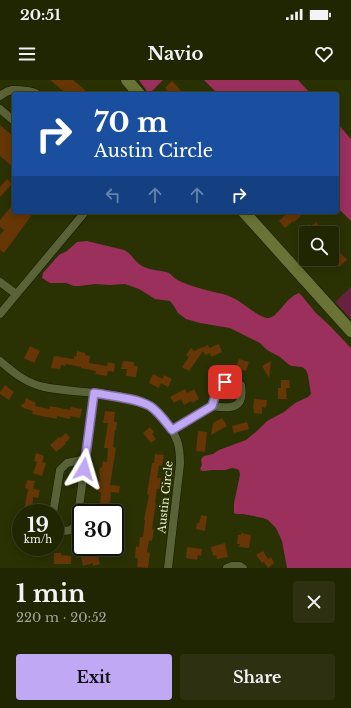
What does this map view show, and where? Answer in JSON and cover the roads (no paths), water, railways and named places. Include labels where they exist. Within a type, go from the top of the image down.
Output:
[{"type":"main road","points":[[127,80],[137,92]]},
{"type":"main road","points":[[246,214],[351,331]]},
{"type":"street","points":[[0,96],[12,90],[35,92]]},
{"type":"street","points":[[0,109],[12,119]]},
{"type":"street","points":[[0,314],[83,214]]},
{"type":"street","points":[[0,282],[16,294]]},
{"type":"street","name":"Austin Circle","points":[[0,361],[19,377],[44,387],[121,397],[150,406],[172,430],[178,441],[180,464],[168,568]]},
{"type":"street","points":[[64,531],[71,530],[77,523],[94,393]]},
{"type":"street","points":[[172,430],[212,406]]},
{"type":"street","points":[[54,504],[60,470],[66,463],[86,459]]},
{"type":"street","points":[[227,568],[232,566],[240,566],[243,568]]}]
